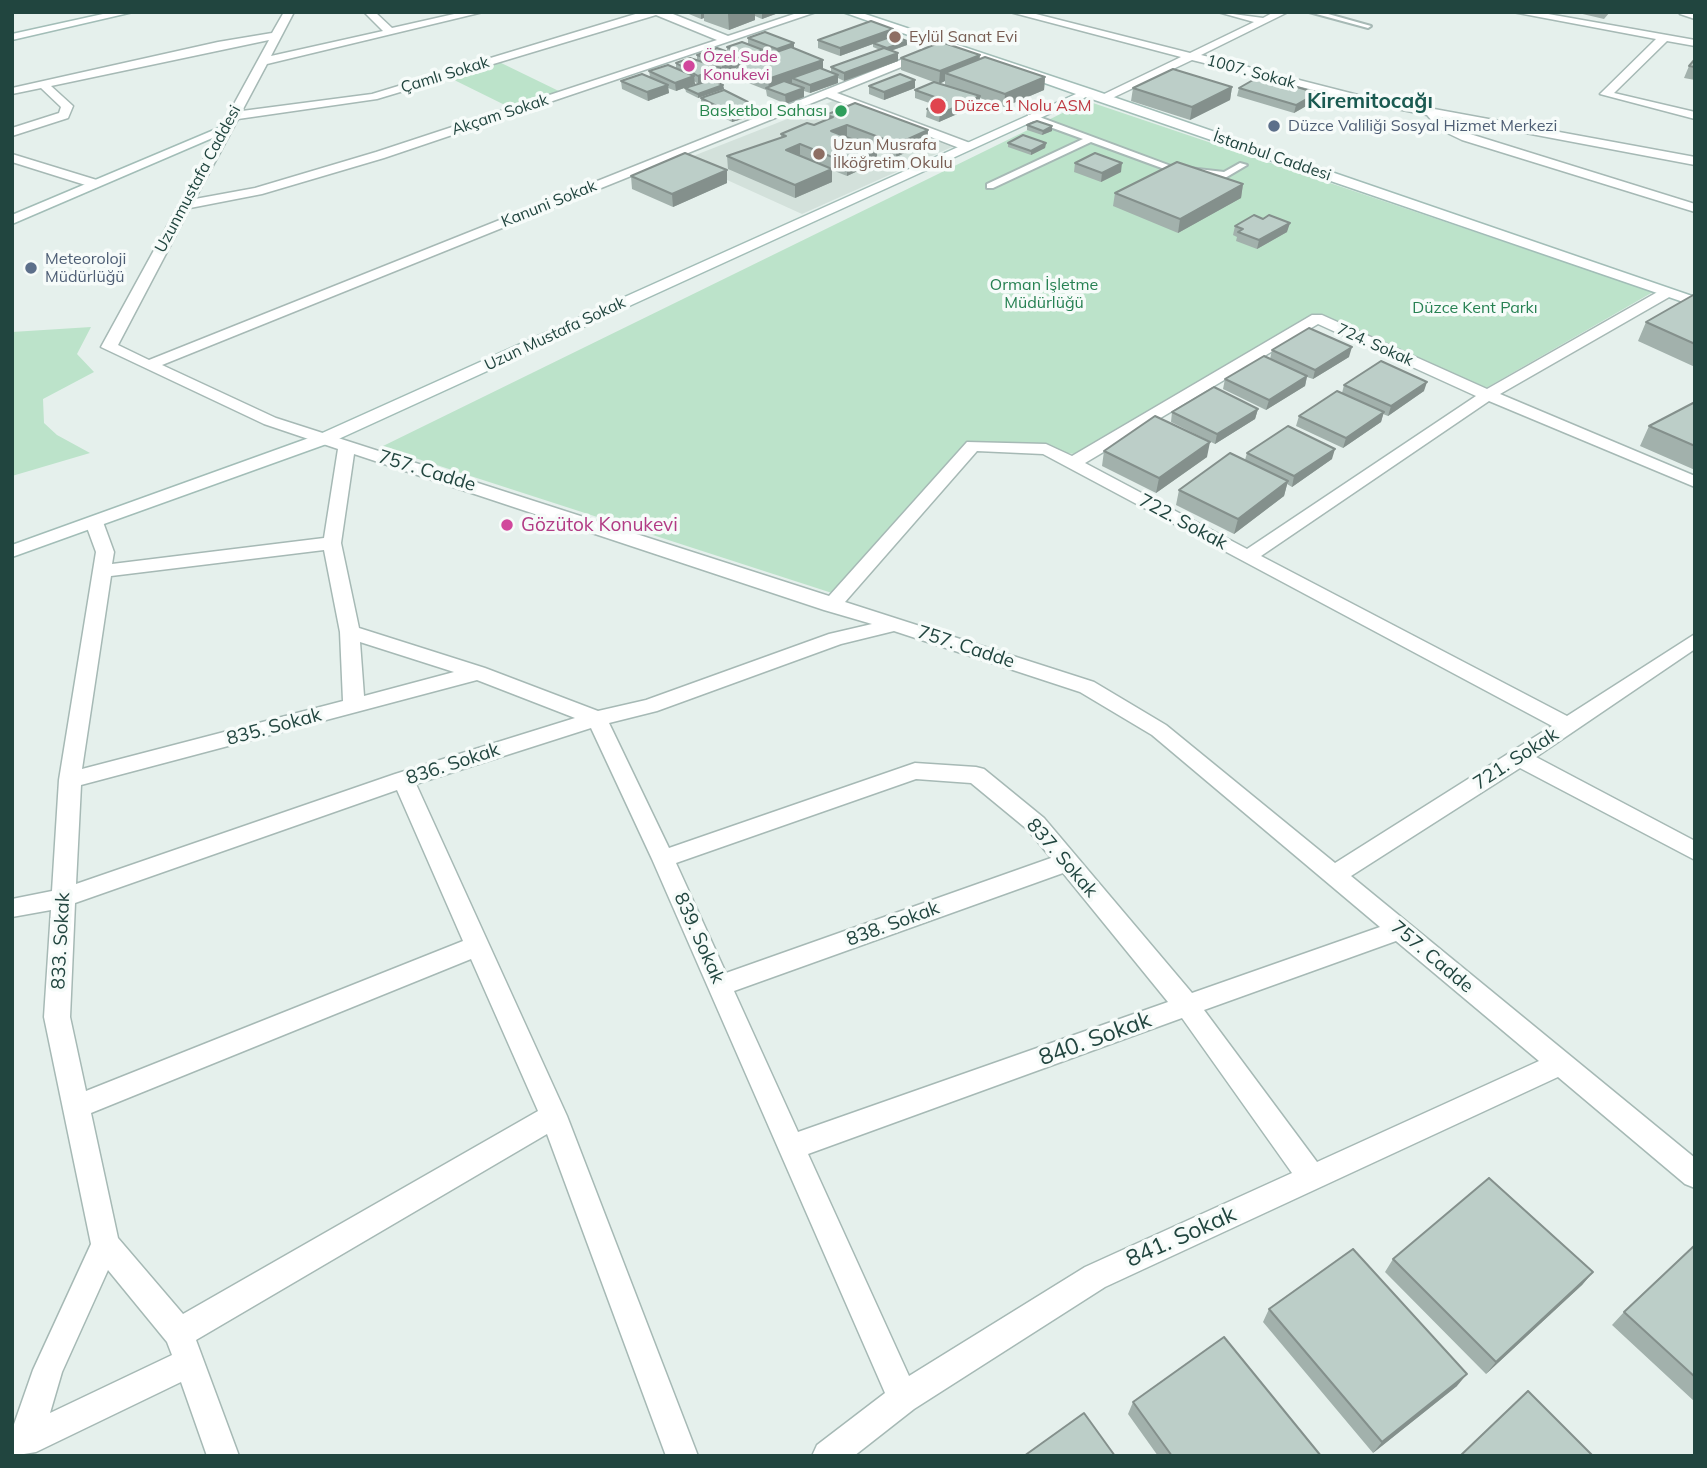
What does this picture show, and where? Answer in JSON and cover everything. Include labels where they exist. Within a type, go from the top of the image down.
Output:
[{"type":"street","points":[[12,35],[104,12]]},
{"type":"street","points":[[12,35],[128,12]]},
{"type":"street","name":"Uzunmustafa Caddesi","points":[[110,347],[289,12]]},
{"type":"street","points":[[369,12],[390,32]]},
{"type":"street","points":[[260,62],[478,12]]},
{"type":"street","points":[[656,12],[728,40]]},
{"type":"street","name":"Çamlı Sokak","points":[[232,116],[373,97],[656,12]]},
{"type":"street","name":"Akçam Sokak","points":[[185,205],[257,191],[380,155],[811,12]]},
{"type":"street","name":"İstanbul Caddesi","points":[[848,12],[1695,302]]},
{"type":"street","name":"1007. Sokak","points":[[1015,12],[1284,81],[1431,113],[1695,161]]},
{"type":"street","points":[[1223,12],[1263,21]]},
{"type":"street","name":"Uzun Mustafa Sokak","points":[[12,551],[326,438],[1031,117],[1096,95],[1193,56],[1283,12]]},
{"type":"street","points":[[1518,12],[1695,43]]},
{"type":"street","points":[[1684,12],[1695,16]]},
{"type":"street","points":[[12,91],[218,45],[274,36]]},
{"type":"street","points":[[1664,38],[1606,94],[1695,116]]},
{"type":"street","name":"Kanuni Sokak","points":[[149,365],[948,45]]},
{"type":"street","points":[[12,132],[64,115],[67,106],[43,84]]},
{"type":"street","points":[[827,93],[966,146]]},
{"type":"street","points":[[1431,113],[1443,126],[1466,137],[1695,208]]},
{"type":"street","points":[[12,219],[225,130]]},
{"type":"street","points":[[12,158],[95,184]]},
{"type":"street","name":"722. Sokak","points":[[831,606],[973,446],[1046,449],[1248,557],[1488,395],[1666,293]]},
{"type":"street","name":"724. Sokak","points":[[1073,463],[1317,318],[1488,395],[1695,482]]},
{"type":"street","name":"757. Cadde","points":[[110,347],[270,421],[831,606],[895,624],[1087,687],[1159,730],[1695,1175]]},
{"type":"street","points":[[347,447],[332,543],[350,632],[354,706]]},
{"type":"street","name":"833. Sokak","points":[[94,522],[105,552],[70,780],[57,1017],[105,1244],[180,1333]]},
{"type":"street","points":[[102,571],[332,543]]},
{"type":"street","points":[[1248,557],[1568,725]]},
{"type":"street","name":"836. Sokak","points":[[12,908],[63,898],[403,780],[597,719],[650,706],[836,639],[895,624]]},
{"type":"street","points":[[350,632],[478,673],[597,719]]},
{"type":"street","name":"721. Sokak","points":[[1334,875],[1520,758],[1695,640]]},
{"type":"street","name":"835. Sokak","points":[[70,780],[478,673]]},
{"type":"street","name":"839. Sokak","points":[[597,719],[663,859],[903,1398]]},
{"type":"street","points":[[1520,758],[1695,851]]},
{"type":"street","name":"837. Sokak","points":[[663,859],[915,771],[976,775],[1036,824],[1187,1006],[1312,1178]]},
{"type":"street","points":[[403,780],[554,1116],[682,1456]]},
{"type":"street","name":"838. Sokak","points":[[720,986],[1067,862]]},
{"type":"street","name":"840. Sokak","points":[[792,1147],[1399,930]]},
{"type":"street","points":[[75,1107],[477,946]]},
{"type":"street","name":"841. Sokak","points":[[828,1456],[903,1398],[1095,1277],[1560,1064]]},
{"type":"street","points":[[223,1456],[180,1333],[554,1116]]},
{"type":"street","points":[[18,1444],[105,1244]]},
{"type":"street","points":[[18,1444],[190,1362]]},
{"type":"lane","points":[[1312,12],[1368,26]]},
{"type":"lane","points":[[1031,117],[1170,168],[1225,175],[1243,165]]},
{"type":"lane","points":[[990,186],[1090,139]]},
{"type":"shaded area","name":"Uzun Musrafa İlköğretim Okulu","points":[[833,101],[952,147],[802,214],[683,160]]},
{"type":"green space","points":[[495,60],[565,94],[515,110],[444,75]]},
{"type":"green space","name":"Orman İşletme Müdürlüğü","points":[[1087,101],[1653,292],[1486,388],[1314,315],[1074,454],[974,441],[832,593],[381,447]]},
{"type":"green space","points":[[91,327],[77,354],[94,372],[43,399],[44,423],[57,435],[90,453],[12,476],[12,332]]},
{"type":"building","points":[[871,21],[893,29],[840,48],[818,40]]},
{"type":"building","points":[[765,32],[794,43],[777,49],[748,38]]},
{"type":"building","points":[[893,36],[907,41],[887,48],[873,43]]},
{"type":"building","points":[[742,42],[763,50],[747,55],[727,47]]},
{"type":"building","points":[[941,42],[980,55],[940,71],[901,58]]},
{"type":"building","points":[[791,47],[823,60],[768,79],[736,66]]},
{"type":"building","points":[[717,48],[742,57],[722,64],[697,55]]},
{"type":"building","points":[[884,48],[898,53],[844,73],[831,67]]},
{"type":"building","points":[[985,57],[1045,77],[1005,94],[945,73]]},
{"type":"building","points":[[690,58],[721,68],[698,76],[676,63]]},
{"type":"building","points":[[668,65],[694,76],[675,83],[649,71]]},
{"type":"building","points":[[820,68],[838,75],[810,85],[792,78]]},
{"type":"building","points":[[1173,69],[1232,87],[1192,107],[1133,88]]},
{"type":"building","points":[[642,74],[668,85],[647,92],[621,81]]},
{"type":"building","points":[[900,74],[915,80],[884,92],[869,86]]},
{"type":"building","points":[[1260,76],[1317,93],[1296,105],[1239,88]]},
{"type":"building","points":[[711,80],[723,85],[698,94],[685,88]]},
{"type":"building","points":[[784,81],[804,88],[785,95],[766,88]]},
{"type":"building","points":[[934,82],[980,96],[940,114],[927,109],[946,101],[915,90]]},
{"type":"building","points":[[724,90],[756,106],[732,114],[701,98]]},
{"type":"building","points":[[855,103],[928,130],[897,144],[847,125],[831,131],[877,149],[847,163],[800,144],[786,150],[832,169],[795,185],[727,156],[786,136],[781,134],[807,123],[814,125],[833,117],[826,115]]},
{"type":"building","points":[[1037,121],[1052,126],[1043,131],[1027,125]]},
{"type":"building","points":[[1023,135],[1046,143],[1031,151],[1008,143]]},
{"type":"building","points":[[685,153],[727,170],[672,194],[631,176]]},
{"type":"building","points":[[1095,153],[1122,163],[1102,173],[1075,163]]},
{"type":"building","points":[[1177,162],[1243,184],[1180,219],[1115,193]]},
{"type":"building","points":[[1254,215],[1263,219],[1269,215],[1290,223],[1259,240],[1238,232],[1243,229],[1235,226]]},
{"type":"building","points":[[1695,294],[1695,344],[1646,322]]},
{"type":"building","points":[[1309,328],[1352,347],[1315,370],[1272,350]]},
{"type":"building","points":[[1264,356],[1307,376],[1269,400],[1225,379]]},
{"type":"building","points":[[1381,361],[1427,382],[1391,406],[1344,385]]},
{"type":"building","points":[[1214,387],[1258,409],[1217,434],[1172,412]]},
{"type":"building","points":[[1337,391],[1384,412],[1346,438],[1299,416]]},
{"type":"building","points":[[1695,402],[1695,446],[1649,426]]},
{"type":"building","points":[[1155,416],[1210,442],[1159,478],[1104,451]]},
{"type":"building","points":[[1288,426],[1335,449],[1294,476],[1247,453]]},
{"type":"building","points":[[1230,453],[1288,481],[1238,519],[1179,490]]},
{"type":"building","points":[[1489,1178],[1593,1272],[1496,1362],[1393,1259]]},
{"type":"building","points":[[1695,1245],[1695,1377],[1624,1312]]},
{"type":"building","points":[[1353,1249],[1467,1374],[1382,1442],[1269,1309]]},
{"type":"building","points":[[1224,1337],[1321,1456],[1172,1456],[1133,1402]]},
{"type":"building","points":[[1528,1391],[1593,1456],[1460,1456]]},
{"type":"building","points":[[1084,1413],[1115,1456],[1024,1456]]},
{"type":"place","name":"Eylül Sanat Evi","points":[[895,37]]},
{"type":"place","name":"Özel Sude Konukevi","points":[[689,66]]},
{"type":"place","name":"Düzce 1 Nolu ASM","points":[[938,106]]},
{"type":"place","name":"Basketbol Sahası","points":[[841,111]]},
{"type":"place","name":"Düzce Valiliği Sosyal Hizmet Merkezi","points":[[1274,126]]},
{"type":"place","name":"Uzun Musrafa İlköğretim Okulu","points":[[819,154]]},
{"type":"place","name":"Meteoroloji Müdürlüğü","points":[[31,268]]},
{"type":"place","name":"Gözütok Konukevi","points":[[507,525]]},
{"type":"district","name":"Kiremitocağı","points":[[1370,102]]},
{"type":"park label","name":"Düzce Kent Parkı","points":[[1475,308]]}]
